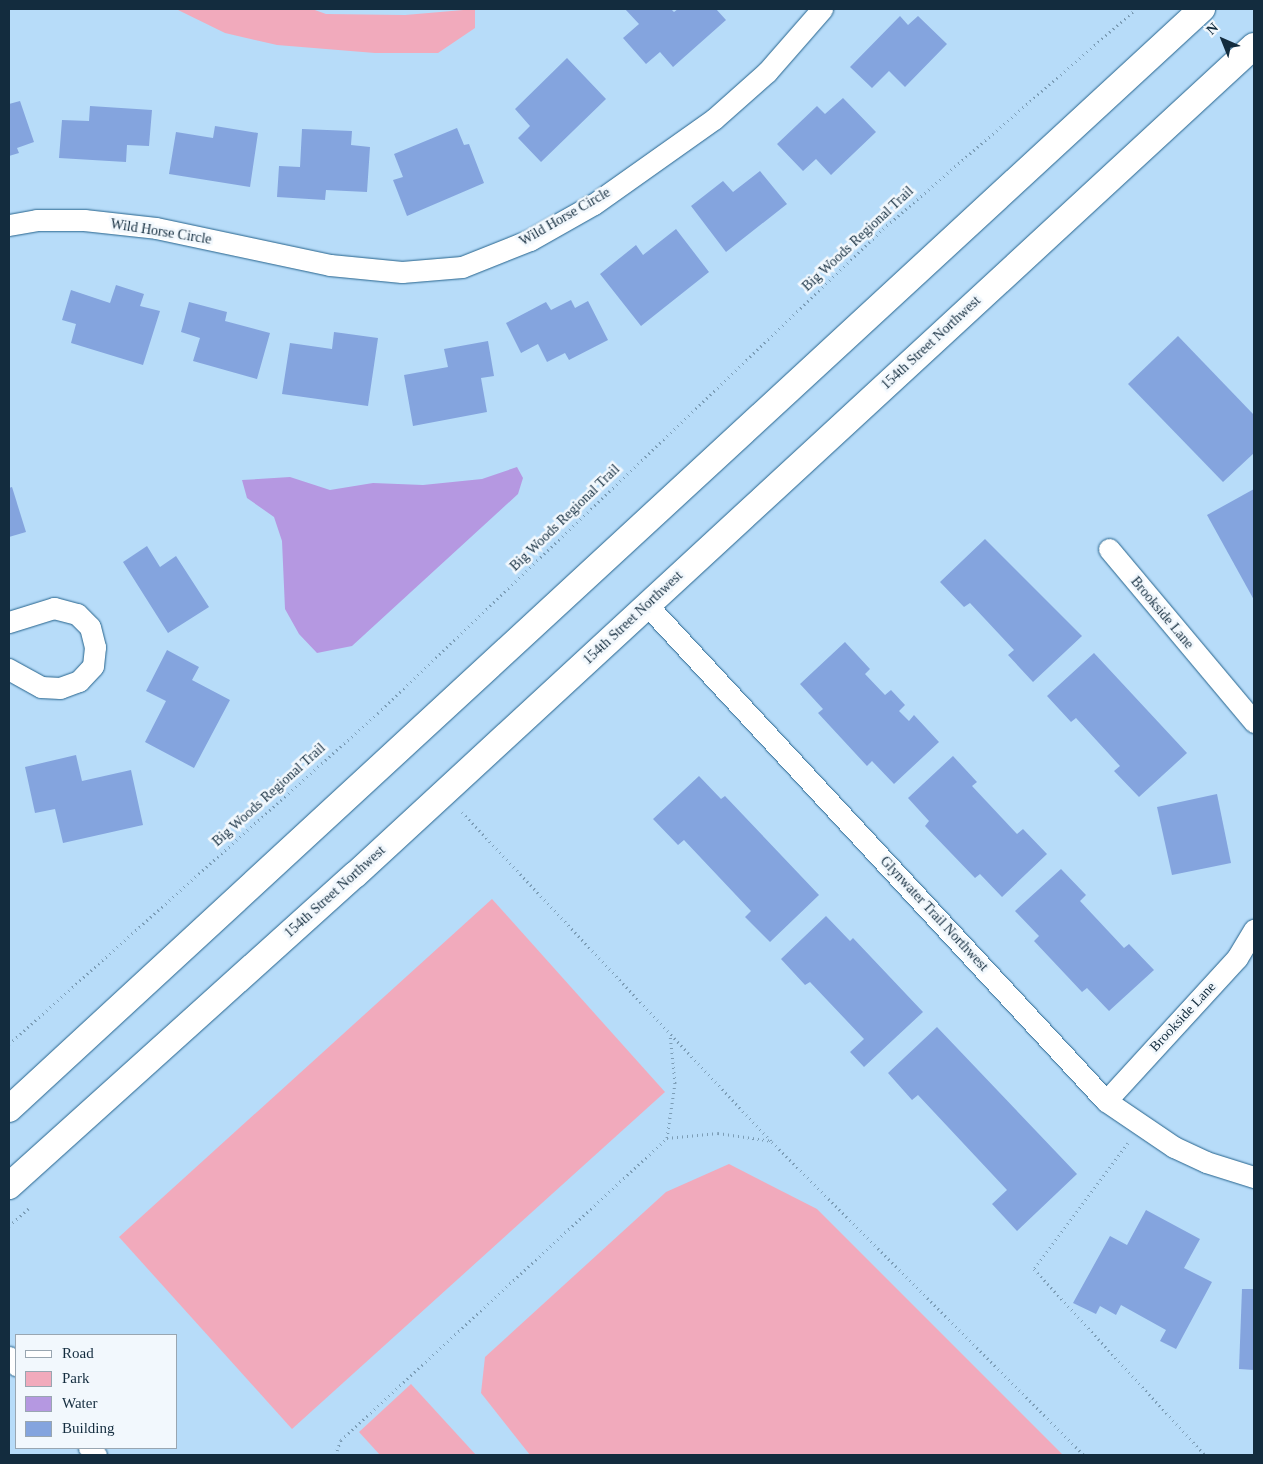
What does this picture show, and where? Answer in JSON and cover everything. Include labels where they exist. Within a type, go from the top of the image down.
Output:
[{"type":"street","name":"Wild Horse Circle","points":[[9,225],[37,220],[84,220],[156,228],[330,265],[402,272],[462,266],[530,240],[594,204],[714,119],[767,72],[822,9]]},
{"type":"street","points":[[9,1110],[1202,9]]},
{"type":"street","name":"154th Street Northwest","points":[[9,1186],[355,875],[1254,46]]},
{"type":"street","name":"Brookside Lane","points":[[1108,549],[1254,722]]},
{"type":"street","name":"Glynwater Trail Northwest","points":[[647,605],[1106,1101],[1182,1150],[1254,1177]]},
{"type":"street","points":[[9,622],[54,608],[76,614],[90,627],[95,647],[93,666],[79,681],[60,688],[41,687],[9,670]]},
{"type":"street","name":"Brookside Lane","points":[[1106,1101],[1237,958],[1254,930]]},
{"type":"path","name":"Big Woods Regional Trail","points":[[9,1044],[378,713],[883,229],[1136,9]]},
{"type":"path","points":[[460,810],[772,1142],[1084,1455]]},
{"type":"path","points":[[667,1138],[675,1083],[670,1033]]},
{"type":"path","points":[[1141,1125],[1034,1269],[1205,1455]]},
{"type":"path","points":[[334,1455],[341,1440],[667,1138],[718,1132],[772,1142]]},
{"type":"green space","points":[[176,9],[312,9],[326,14],[405,15],[475,9],[475,28],[438,53],[375,53],[277,45],[225,33]]},
{"type":"green space","points":[[492,899],[665,1092],[292,1429],[119,1237]]},
{"type":"green space","points":[[729,1164],[817,1209],[1063,1455],[530,1455],[481,1393],[485,1357],[666,1192]]},
{"type":"green space","points":[[411,1384],[476,1455],[380,1455],[359,1432]]},
{"type":"water","points":[[517,467],[523,478],[518,494],[352,646],[317,653],[299,634],[285,609],[282,541],[274,517],[247,498],[242,480],[290,477],[330,490],[373,483],[423,485],[482,479]]},
{"type":"building","points":[[625,9],[671,9],[674,12],[678,9],[716,9],[726,20],[673,67],[660,52],[646,64],[623,38],[639,24]]},
{"type":"building","points":[[900,16],[908,25],[918,16],[947,44],[905,87],[889,71],[872,88],[850,67]]},
{"type":"building","points":[[567,58],[606,99],[541,162],[518,138],[530,126],[515,109]]},
{"type":"building","points":[[843,98],[876,132],[831,175],[816,159],[803,171],[777,144],[817,106],[825,114]]},
{"type":"building","points":[[20,101],[34,142],[17,148],[19,153],[9,156],[9,104]]},
{"type":"building","points":[[90,106],[152,110],[149,146],[127,145],[126,162],[59,158],[62,120],[89,121]]},
{"type":"building","points":[[215,126],[258,133],[250,187],[169,174],[176,132],[213,138]]},
{"type":"building","points":[[457,128],[464,145],[469,144],[484,183],[407,216],[393,180],[403,177],[394,154]]},
{"type":"building","points":[[302,129],[352,131],[351,145],[370,147],[367,192],[326,190],[325,200],[277,197],[279,166],[300,167]]},
{"type":"building","points":[[760,171],[787,204],[726,252],[691,206],[723,181],[733,192]]},
{"type":"building","points":[[676,229],[709,272],[641,326],[600,274],[636,245],[643,255]]},
{"type":"building","points":[[116,285],[144,294],[140,306],[160,311],[143,365],[71,343],[76,324],[62,320],[71,290],[110,303]]},
{"type":"building","points":[[571,300],[575,308],[588,301],[608,340],[569,360],[565,353],[547,362],[538,344],[521,353],[506,323],[546,302],[551,310]]},
{"type":"building","points":[[189,302],[227,312],[225,321],[270,333],[257,379],[193,361],[200,338],[181,332]]},
{"type":"building","points":[[334,332],[378,338],[368,406],[282,394],[290,343],[332,349]]},
{"type":"building","points":[[1178,336],[1254,415],[1254,453],[1223,482],[1128,384]]},
{"type":"building","points":[[488,341],[494,376],[481,378],[487,412],[413,426],[404,375],[448,367],[444,349]]},
{"type":"building","points":[[12,487],[26,532],[9,537],[9,488]]},
{"type":"building","points":[[1254,489],[1254,600],[1207,515]]},
{"type":"building","points":[[985,539],[1082,636],[1033,682],[1008,655],[1014,650],[970,603],[964,607],[940,582]]},
{"type":"building","points":[[147,546],[160,567],[176,556],[209,607],[168,633],[123,562]]},
{"type":"building","points":[[845,642],[870,669],[865,674],[885,695],[891,690],[905,705],[899,711],[909,721],[914,715],[939,742],[894,784],[872,761],[867,766],[818,713],[823,709],[800,684]]},
{"type":"building","points":[[167,650],[199,667],[192,680],[230,700],[194,768],[145,742],[166,701],[146,691]]},
{"type":"building","points":[[1094,653],[1187,753],[1139,797],[1114,771],[1120,766],[1076,718],[1071,722],[1047,696]]},
{"type":"building","points":[[76,755],[82,781],[131,770],[143,825],[63,843],[55,809],[35,813],[25,767]]},
{"type":"building","points":[[953,756],[977,782],[972,786],[1017,834],[1023,829],[1047,854],[1002,897],[980,874],[975,878],[925,826],[929,821],[908,798]]},
{"type":"building","points":[[699,776],[721,799],[725,796],[819,895],[770,942],[745,917],[751,911],[684,840],[678,845],[653,819]]},
{"type":"building","points":[[1217,794],[1231,863],[1172,875],[1157,807]]},
{"type":"building","points":[[1061,869],[1086,895],[1080,901],[1124,948],[1129,944],[1154,970],[1109,1011],[1087,988],[1082,992],[1034,941],[1039,936],[1015,911]]},
{"type":"building","points":[[826,916],[850,941],[853,938],[923,1012],[864,1067],[850,1052],[864,1039],[810,982],[805,985],[781,959]]},
{"type":"building","points":[[937,1027],[1077,1174],[1017,1231],[992,1204],[1007,1190],[918,1095],[912,1100],[888,1073]]},
{"type":"building","points":[[1146,1210],[1200,1239],[1184,1268],[1212,1282],[1176,1349],[1160,1341],[1166,1330],[1121,1305],[1116,1315],[1100,1306],[1096,1314],[1073,1303],[1110,1236],[1127,1245]]},
{"type":"building","points":[[1242,1289],[1254,1289],[1254,1370],[1239,1369]]}]
